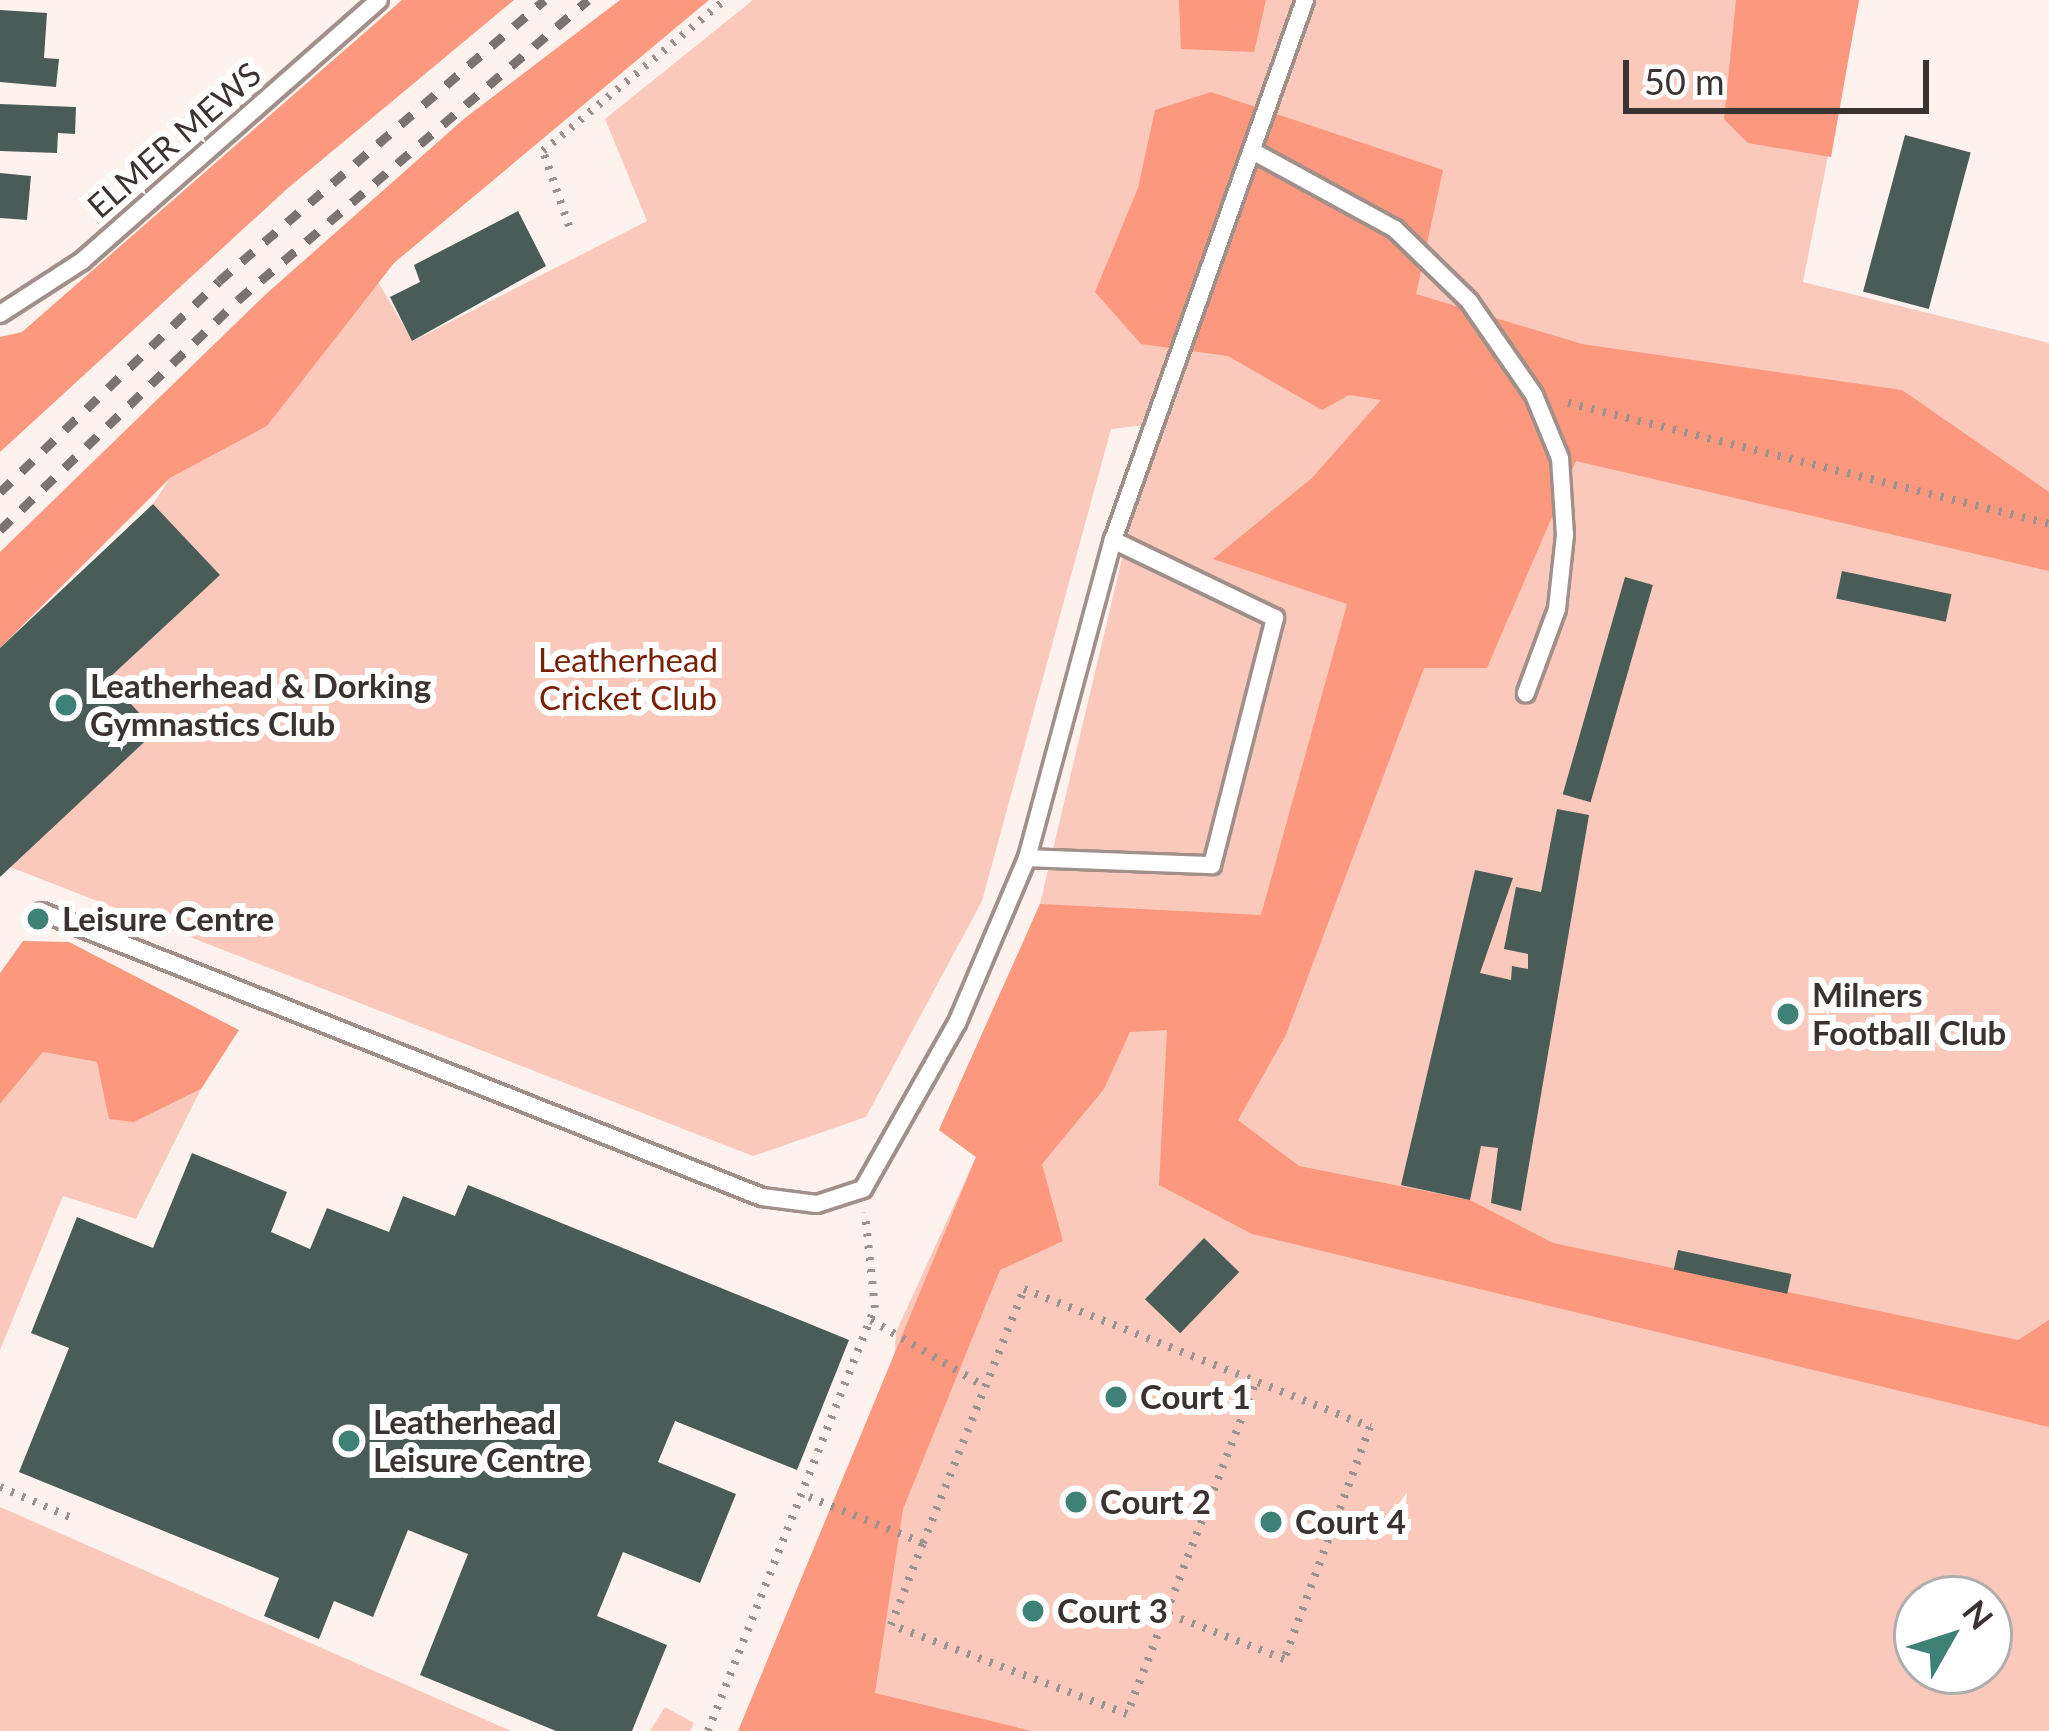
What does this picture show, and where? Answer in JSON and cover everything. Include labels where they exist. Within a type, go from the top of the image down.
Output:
[{"type":"lane","name":"ELMER MEWS","points":[[0,314],[82,261],[379,0]]},
{"type":"lane","points":[[42,912],[762,1198],[817,1204],[863,1189],[957,1023],[1027,858],[1113,540],[1258,154],[1305,0]]},
{"type":"lane","points":[[1258,154],[1395,230],[1469,301],[1534,394],[1560,458],[1565,535],[1557,609],[1526,693]]},
{"type":"lane","points":[[1027,858],[1211,865],[1275,618],[1113,540]]},
{"type":"path","points":[[569,226],[543,152],[725,0]]},
{"type":"path","points":[[1534,394],[2049,524]]},
{"type":"path","points":[[708,1731],[808,1497],[871,1320],[863,1189]]},
{"type":"path","points":[[1166,1613],[1284,1659],[1370,1427],[1256,1381],[1024,1289],[891,1625],[1127,1714],[1166,1613],[1256,1381]]},
{"type":"path","points":[[871,1320],[985,1387]]},
{"type":"path","points":[[0,1487],[72,1518]]},
{"type":"path","points":[[808,1497],[925,1538]]},
{"type":"green space","name":"Leatherhead Cricket Club","points":[[753,0],[1859,0],[1803,282],[2049,343],[2049,1731],[1032,1731],[874,1694],[896,1332],[976,1157],[939,1130],[1040,904],[1154,424],[1111,429],[982,901],[866,1117],[753,1156],[10,867],[156,731],[108,679],[219,575],[153,504],[170,478],[267,426],[378,282],[413,341],[647,221],[605,119]]},
{"type":"green space","points":[[43,1052],[97,1062],[134,1122],[201,1089],[136,1219],[63,1196],[0,1350],[0,1104]]},
{"type":"green space","points":[[0,1507],[511,1731],[0,1731]]},
{"type":"green space","points":[[665,1707],[694,1723],[690,1731],[650,1731]]},
{"type":"shaded area","points":[[402,0],[514,0],[288,188],[0,452],[0,337],[22,332]]},
{"type":"shaded area","points":[[620,0],[709,0],[394,263],[267,426],[170,478],[0,648],[0,552],[265,295],[465,118]]},
{"type":"shaded area","points":[[1179,0],[1266,0],[1254,52],[1181,49]]},
{"type":"shaded area","points":[[1736,0],[1859,0],[1831,157],[1748,143],[1724,119]]},
{"type":"shaded area","points":[[1211,92],[1443,170],[1416,294],[1582,344],[1902,390],[2049,492],[2049,571],[1576,461],[1487,668],[1424,668],[1286,1035],[1238,1120],[1299,1166],[1470,1200],[1553,1243],[2018,1340],[2049,1320],[2049,1427],[1252,1234],[1159,1185],[1167,1030],[1130,1032],[1104,1089],[1042,1164],[1063,1241],[1000,1270],[903,1509],[875,1693],[1032,1731],[738,1731],[976,1157],[939,1130],[1040,904],[1261,915],[1347,604],[1213,559],[1312,478],[1381,400],[1349,395],[1322,410],[1228,356],[1141,344],[1095,292],[1138,188],[1155,110]]},
{"type":"shaded area","points":[[23,941],[69,942],[239,1030],[201,1089],[134,1122],[109,1119],[97,1062],[43,1052],[0,1104],[0,973]]},
{"type":"building","points":[[0,10],[47,13],[44,58],[59,59],[56,87],[0,82]]},
{"type":"building","points":[[0,104],[76,107],[75,134],[58,133],[57,153],[0,151]]},
{"type":"building","points":[[1905,135],[1971,153],[1929,309],[1863,291]]},
{"type":"building","points":[[0,173],[31,176],[27,220],[0,218]]},
{"type":"building","points":[[518,211],[546,266],[412,341],[390,297],[420,282],[414,265]]},
{"type":"building","name":"Leatherhead & Dorking Gymnastics Club","points":[[153,504],[220,575],[108,679],[156,731],[0,877],[0,648]]},
{"type":"building","points":[[1842,571],[1952,594],[1946,622],[1836,598]]},
{"type":"building","points":[[1625,577],[1653,585],[1591,802],[1563,794]]},
{"type":"building","points":[[1557,809],[1589,815],[1521,1211],[1491,1203],[1498,1148],[1481,1146],[1470,1200],[1401,1185],[1475,870],[1513,878],[1480,973],[1511,980],[1512,966],[1528,969],[1528,954],[1504,949],[1516,887],[1541,892]]},
{"type":"building","name":"Leatherhead Leisure Centre","points":[[192,1153],[287,1192],[271,1232],[310,1249],[327,1208],[389,1232],[403,1196],[455,1216],[468,1185],[849,1340],[797,1470],[675,1421],[658,1462],[736,1494],[700,1583],[623,1552],[597,1616],[667,1645],[632,1731],[556,1731],[420,1675],[468,1554],[408,1530],[373,1617],[334,1601],[319,1639],[264,1616],[279,1578],[19,1472],[69,1348],[31,1333],[77,1217],[153,1248]]},
{"type":"building","points":[[1204,1238],[1239,1272],[1180,1333],[1145,1299]]},
{"type":"building","points":[[1678,1250],[1791,1274],[1787,1294],[1674,1270]]},
{"type":"railway","points":[[0,492],[219,281],[544,0]]},
{"type":"railway","points":[[0,530],[238,300],[588,0]]},
{"type":"place","name":"Leatherhead & Dorking Gymnastics Club","points":[[66,705]]},
{"type":"place","name":"Leisure Centre","points":[[38,919]]},
{"type":"place","name":"Milners Football Club","points":[[1788,1014]]},
{"type":"place","name":"Court 1","points":[[1116,1397]]},
{"type":"place","name":"Leatherhead Leisure Centre","points":[[349,1441]]},
{"type":"place","name":"Court 2","points":[[1076,1502]]},
{"type":"place","name":"Court 4","points":[[1271,1522]]},
{"type":"place","name":"Court 3","points":[[1033,1611]]}]
